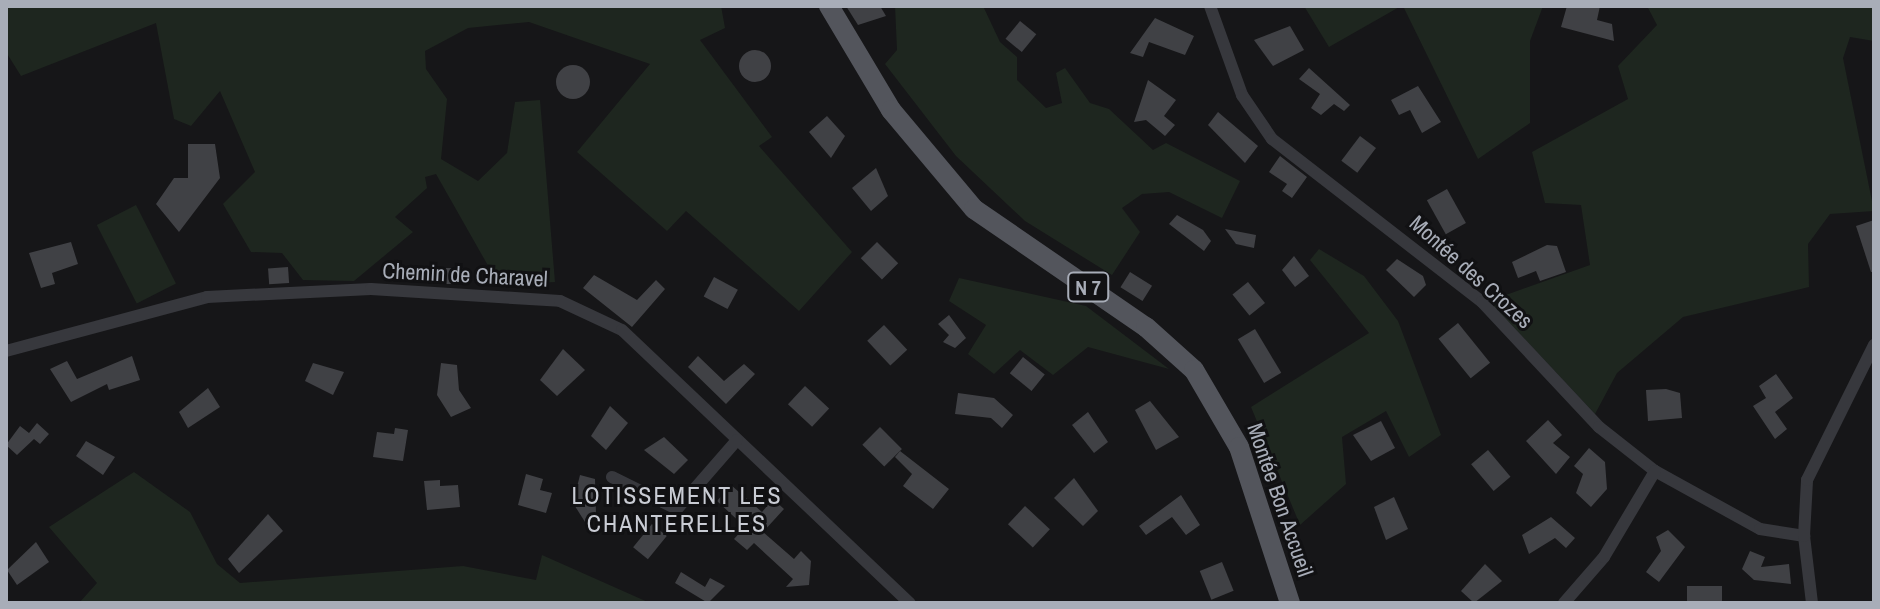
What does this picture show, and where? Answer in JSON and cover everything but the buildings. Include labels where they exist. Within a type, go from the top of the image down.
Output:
[{"type":"main road","name":"Montée Bon Accueil","points":[[829,6],[891,110],[974,209],[1146,327],[1194,370],[1239,447],[1290,603]]},
{"type":"street","name":"Montée des Crozes","points":[[1210,6],[1242,95],[1272,139],[1482,302],[1599,427],[1655,471],[1760,529],[1804,536]]},
{"type":"street","name":"Chemin de Charavel","points":[[6,351],[207,297],[371,289],[532,295],[575,305],[622,330],[910,603]]},
{"type":"street","points":[[1812,603],[1804,536],[1815,453],[1874,345]]},
{"type":"street","points":[[612,477],[677,509],[737,440]]},
{"type":"street","points":[[1564,603],[1604,557],[1655,471]]},
{"type":"shaded area","points":[[6,6],[721,6],[725,28],[700,40],[772,137],[759,146],[852,252],[799,311],[686,211],[667,231],[577,152],[650,64],[529,22],[468,28],[425,51],[426,69],[447,99],[441,159],[478,181],[507,153],[515,102],[540,100],[555,282],[499,285],[436,174],[425,177],[427,188],[395,217],[413,232],[354,281],[303,280],[282,253],[251,252],[223,204],[255,172],[220,91],[191,126],[174,119],[156,23],[21,76],[6,52]]},
{"type":"shaded area","points":[[895,6],[983,6],[1000,42],[1017,57],[1017,80],[1046,108],[1062,103],[1056,73],[1065,68],[1090,103],[1109,109],[1153,150],[1166,143],[1240,181],[1222,218],[1169,192],[1142,194],[1122,208],[1140,232],[1112,275],[1025,221],[956,156],[885,64],[897,50]]},
{"type":"shaded area","points":[[1304,6],[1401,6],[1329,47]]},
{"type":"shaded area","points":[[1403,6],[1543,6],[1530,41],[1530,123],[1478,159]]},
{"type":"shaded area","points":[[1647,6],[1874,6],[1874,41],[1850,37],[1843,58],[1874,211],[1830,214],[1808,244],[1809,287],[1683,317],[1617,373],[1595,414],[1489,301],[1590,265],[1581,205],[1545,203],[1532,152],[1628,99],[1618,66],[1657,25]]},
{"type":"shaded area","points":[[136,205],[176,283],[137,303],[97,225]]},
{"type":"shaded area","points":[[1319,249],[1364,276],[1398,321],[1441,435],[1409,457],[1386,411],[1342,437],[1346,484],[1300,525],[1251,407],[1369,333],[1310,260]]},
{"type":"shaded area","points":[[959,278],[1086,306],[1169,369],[1088,347],[1053,375],[1020,350],[994,374],[968,354],[986,325],[949,301]]},
{"type":"shaded area","points":[[134,472],[190,512],[217,564],[240,583],[463,566],[536,580],[542,555],[650,603],[79,603],[97,583],[49,527]]},
{"type":"district","name":"LOTISSEMENT LES CHANTERELLES","points":[[677,510]]}]
